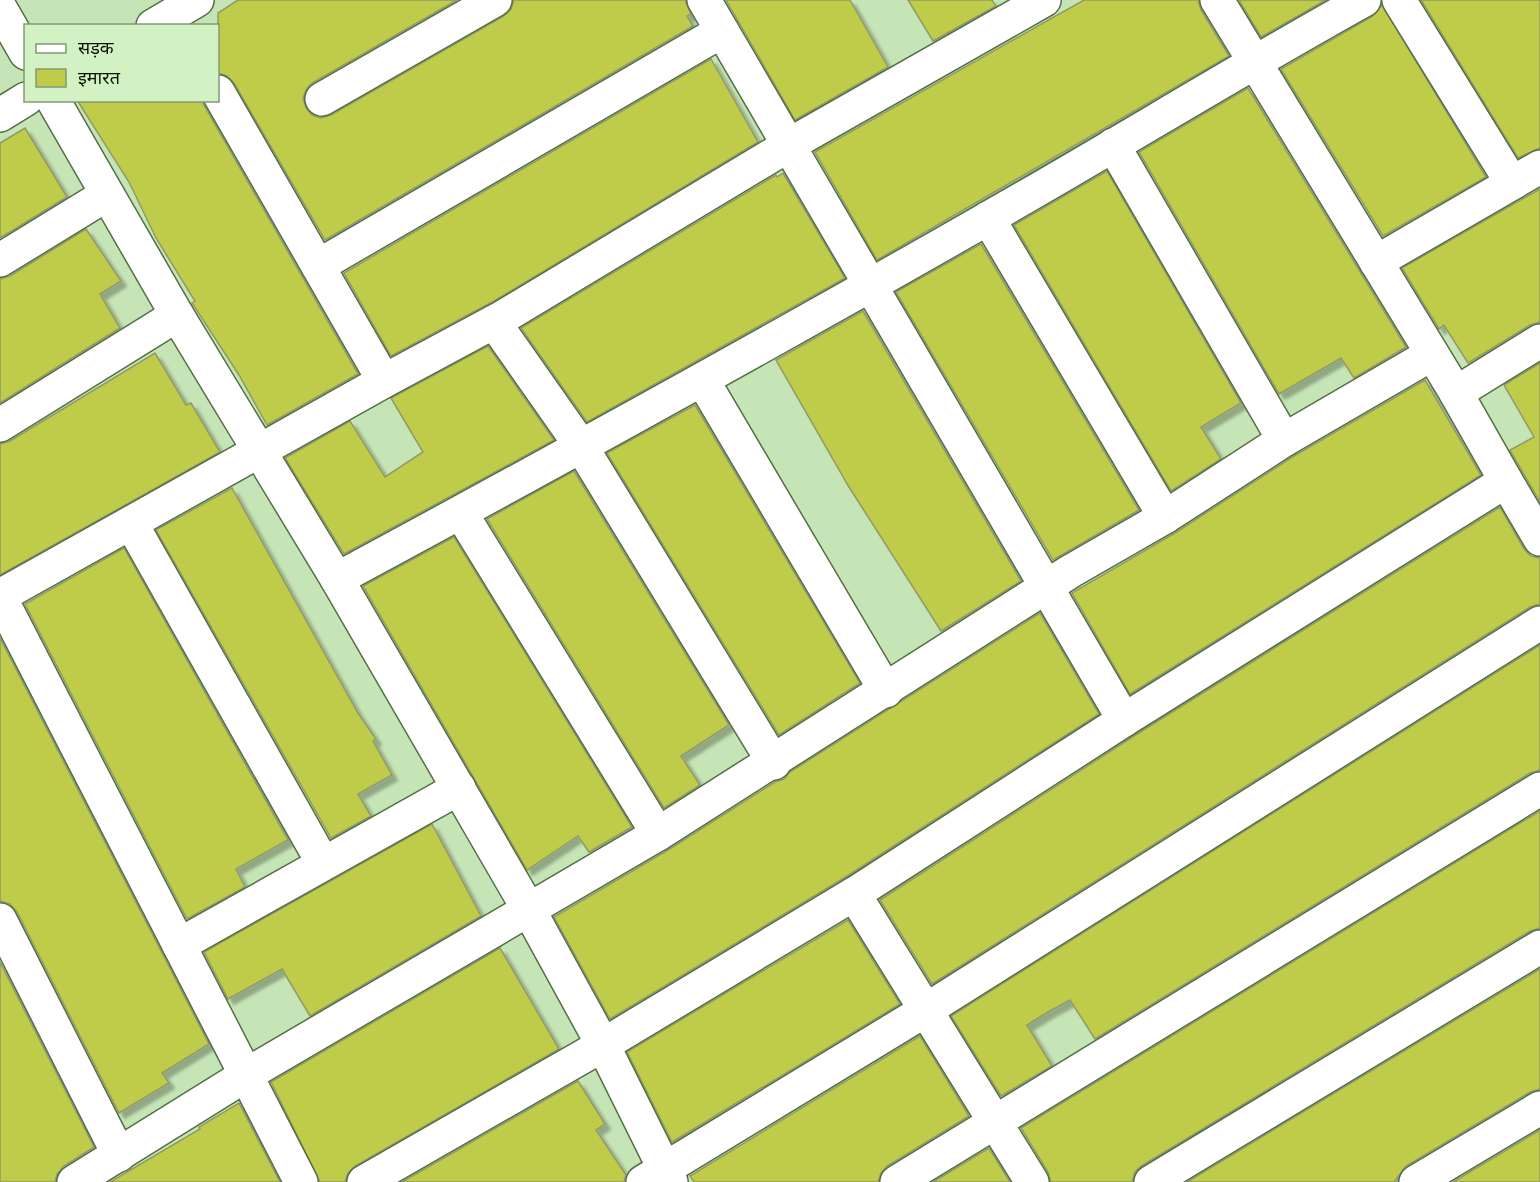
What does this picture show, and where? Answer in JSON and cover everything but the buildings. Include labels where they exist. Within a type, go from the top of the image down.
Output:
[{"type":"street","points":[[322,99],[495,0]]},
{"type":"street","points":[[704,0],[1124,720]]},
{"type":"street","points":[[301,1182],[0,597],[384,381],[494,322],[788,146],[1008,9],[1044,0]]},
{"type":"street","points":[[1217,0],[1456,393],[1506,481],[1536,523]]},
{"type":"street","points":[[337,579],[703,381],[988,218],[1254,61],[1364,0]]},
{"type":"street","points":[[1399,0],[1512,183]]},
{"type":"street","points":[[0,8],[24,50]]},
{"type":"street","points":[[318,266],[722,31]]},
{"type":"street","points":[[219,94],[384,381]]},
{"type":"street","points":[[0,115],[24,100]]},
{"type":"street","points":[[53,102],[177,315],[337,579],[529,910],[603,1045],[659,1178],[1540,623]]},
{"type":"street","points":[[1113,145],[1284,440]]},
{"type":"street","points":[[1376,262],[1540,167]]},
{"type":"street","points":[[0,260],[106,195]]},
{"type":"street","points":[[988,218],[1165,517]]},
{"type":"street","points":[[0,425],[177,315]]},
{"type":"street","points":[[494,322],[581,446],[774,763]]},
{"type":"street","points":[[1456,393],[1540,341]]},
{"type":"street","points":[[74,1182],[246,1075],[658,834],[774,763],[1046,587],[1165,517],[1284,440],[1432,354]]},
{"type":"street","points":[[703,381],[886,691]]},
{"type":"street","points":[[364,1182],[603,1045],[854,894],[1124,720],[1506,481]]},
{"type":"street","points":[[461,513],[658,834]]},
{"type":"street","points":[[131,523],[323,863]]},
{"type":"street","points":[[179,945],[459,788]]},
{"type":"street","points":[[897,1182],[1540,789]]},
{"type":"street","points":[[854,894],[1032,1182]]},
{"type":"street","points":[[0,920],[119,1155]]},
{"type":"street","points":[[1151,1182],[1540,947]]},
{"type":"street","points":[[1416,1182],[1540,1108]]}]
